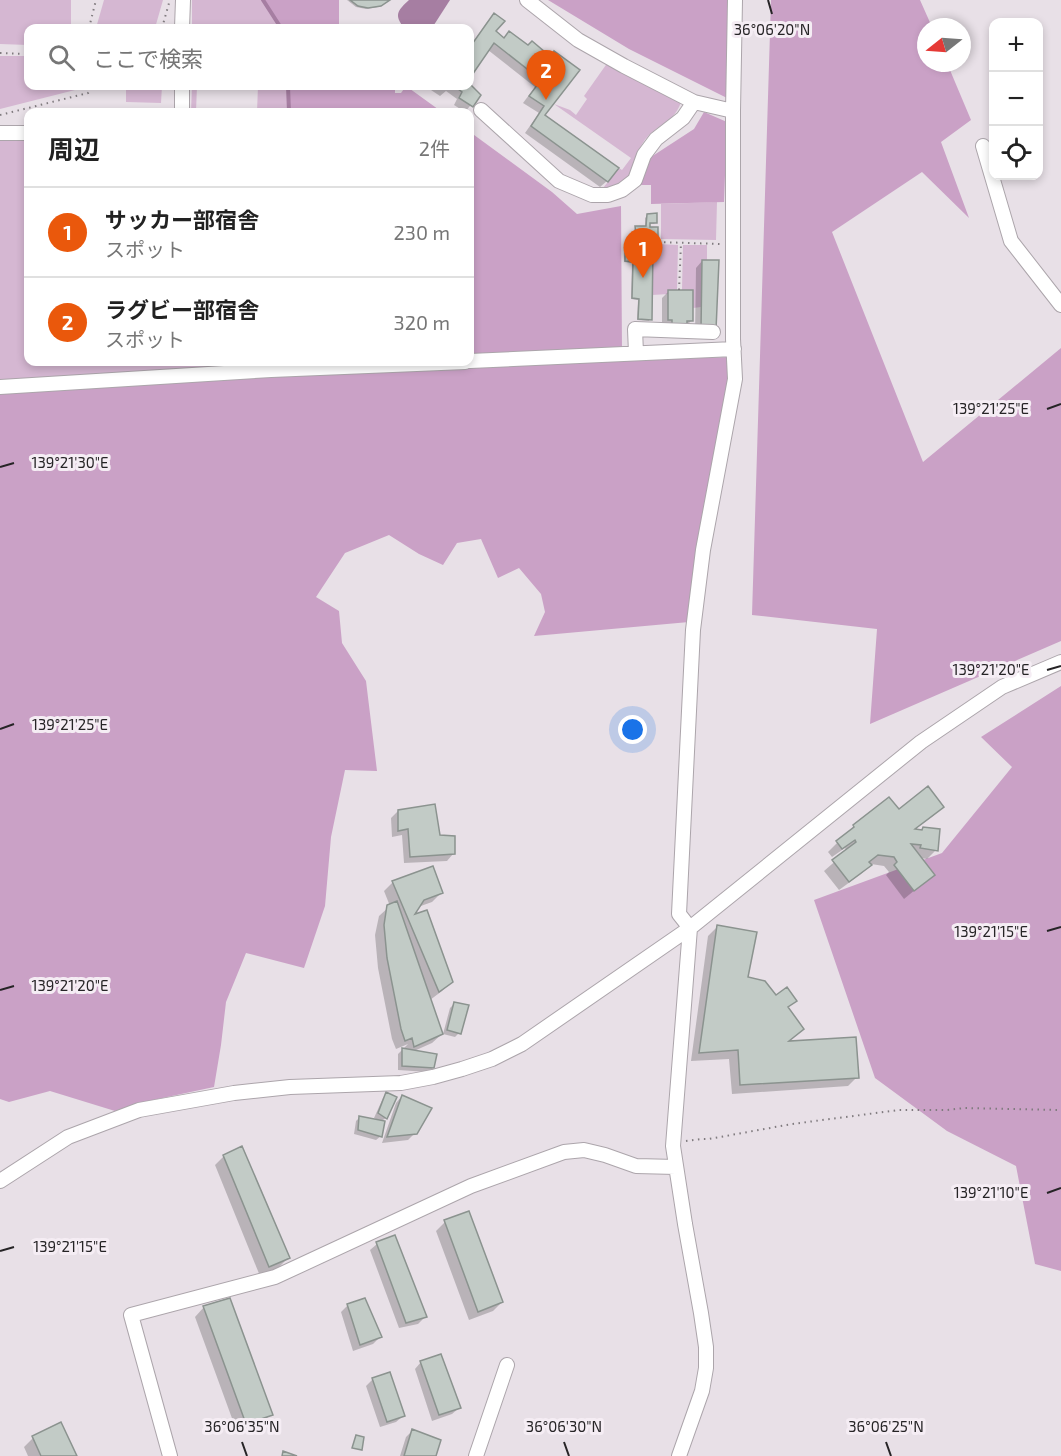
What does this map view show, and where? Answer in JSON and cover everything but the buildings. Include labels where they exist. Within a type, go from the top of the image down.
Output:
[{"type":"street","points":[[182,24],[183,0]]},
{"type":"street","points":[[527,0],[578,40],[624,66],[694,102],[733,111]]},
{"type":"street","points":[[679,1456],[702,1391],[706,1368],[706,1347],[675,1163],[674,1143],[690,928],[679,914],[693,630],[702,550],[735,380],[733,111],[735,0]]},
{"type":"street","points":[[182,90],[182,108]]},
{"type":"street","points":[[481,110],[559,182],[592,195],[608,195],[622,190],[635,180],[644,155],[656,139],[683,118],[694,102]]},
{"type":"street","points":[[0,133],[24,133]]},
{"type":"street","points":[[983,146],[1011,242],[1060,303]]},
{"type":"street","points":[[636,353],[635,329],[713,332]]},
{"type":"street","points":[[474,361],[734,349]]},
{"type":"street","points":[[0,387],[368,366]]},
{"type":"street","points":[[0,1181],[68,1137],[139,1110],[234,1093],[290,1087],[401,1083],[442,1075],[492,1059],[522,1044],[690,928],[921,742],[1002,687],[1061,662]]},
{"type":"street","points":[[170,1456],[131,1315],[275,1277],[471,1186],[564,1152],[584,1150],[636,1166],[675,1163]]},
{"type":"street","points":[[476,1456],[507,1365]]},
{"type":"path","points":[[90,24],[96,0]]},
{"type":"path","points":[[163,24],[169,0]]},
{"type":"path","points":[[0,53],[24,54]]},
{"type":"path","points":[[28,108],[88,93],[91,90]]},
{"type":"path","points":[[0,115],[24,109]]},
{"type":"path","points":[[658,242],[720,244]]},
{"type":"path","points":[[680,290],[681,243]]},
{"type":"path","points":[[674,1143],[899,1110],[965,1108],[1061,1110]]},
{"type":"shaded area","points":[[0,0],[71,0],[71,24],[24,24],[24,45],[0,44]]},
{"type":"shaded area","points":[[104,0],[163,0],[156,24],[97,24]]},
{"type":"shaded area","points":[[192,0],[263,0],[278,24],[192,24]]},
{"type":"shaded area","points":[[263,0],[339,0],[339,24],[278,24]]},
{"type":"shaded area","points":[[409,0],[450,0],[435,24],[402,24],[398,13]]},
{"type":"shaded area","points":[[548,0],[734,0],[735,102],[629,49]]},
{"type":"shaded area","points":[[771,0],[920,0],[928,18],[917,18],[917,72],[951,72],[971,120],[941,142],[969,218],[922,172],[832,232],[923,462],[1061,348],[1061,641],[870,724],[877,629],[752,615]]},
{"type":"shaded area","points":[[0,56],[24,56],[24,90],[75,90],[0,109]]},
{"type":"shaded area","points":[[608,62],[682,100],[676,113],[645,140],[638,151],[626,183],[603,188],[619,168],[622,170],[631,158],[554,104],[576,115],[587,99],[584,96]]},
{"type":"shaded area","points":[[126,90],[162,90],[161,103],[126,102]]},
{"type":"shaded area","points":[[192,90],[197,90],[196,108],[191,108]]},
{"type":"shaded area","points":[[258,90],[288,90],[289,108],[257,108]]},
{"type":"shaded area","points":[[288,90],[395,90],[395,93],[401,93],[403,90],[412,90],[436,108],[289,108]]},
{"type":"shaded area","points":[[704,112],[727,122],[724,202],[651,204],[651,185],[641,185],[651,157],[694,129]]},
{"type":"shaded area","points":[[474,135],[552,192],[577,214],[621,206],[622,350],[474,355]]},
{"type":"shaded area","points":[[0,139],[24,139],[24,366],[271,366],[271,367],[0,384]]},
{"type":"shaded area","points":[[717,202],[716,240],[661,239],[661,204]]},
{"type":"shaded area","points":[[658,244],[678,245],[677,290],[669,290],[669,294],[652,295],[653,247],[658,247]]},
{"type":"shaded area","points":[[683,245],[707,245],[707,260],[702,260],[701,307],[693,308],[693,291],[682,290]]},
{"type":"shaded area","points":[[731,357],[732,381],[689,622],[534,636],[545,612],[541,594],[519,568],[498,578],[481,539],[457,543],[443,565],[419,554],[389,535],[345,553],[316,597],[339,611],[342,643],[366,681],[377,771],[345,770],[331,837],[325,906],[304,968],[246,953],[226,1002],[214,1087],[115,1111],[50,1091],[9,1102],[0,1099],[0,391],[533,364]]},
{"type":"shaded area","points":[[1061,686],[1061,1271],[1035,1264],[1016,1166],[947,1131],[875,1078],[814,900],[942,853],[1012,767],[981,737]]},
{"type":"waterway","points":[[263,0],[278,24]]},
{"type":"waterway","points":[[288,90],[289,108]]},
{"type":"place","name":"ラグビー部宿舎","points":[[546,100]]},
{"type":"place","name":"サッカー部宿舎","points":[[643,278]]}]
